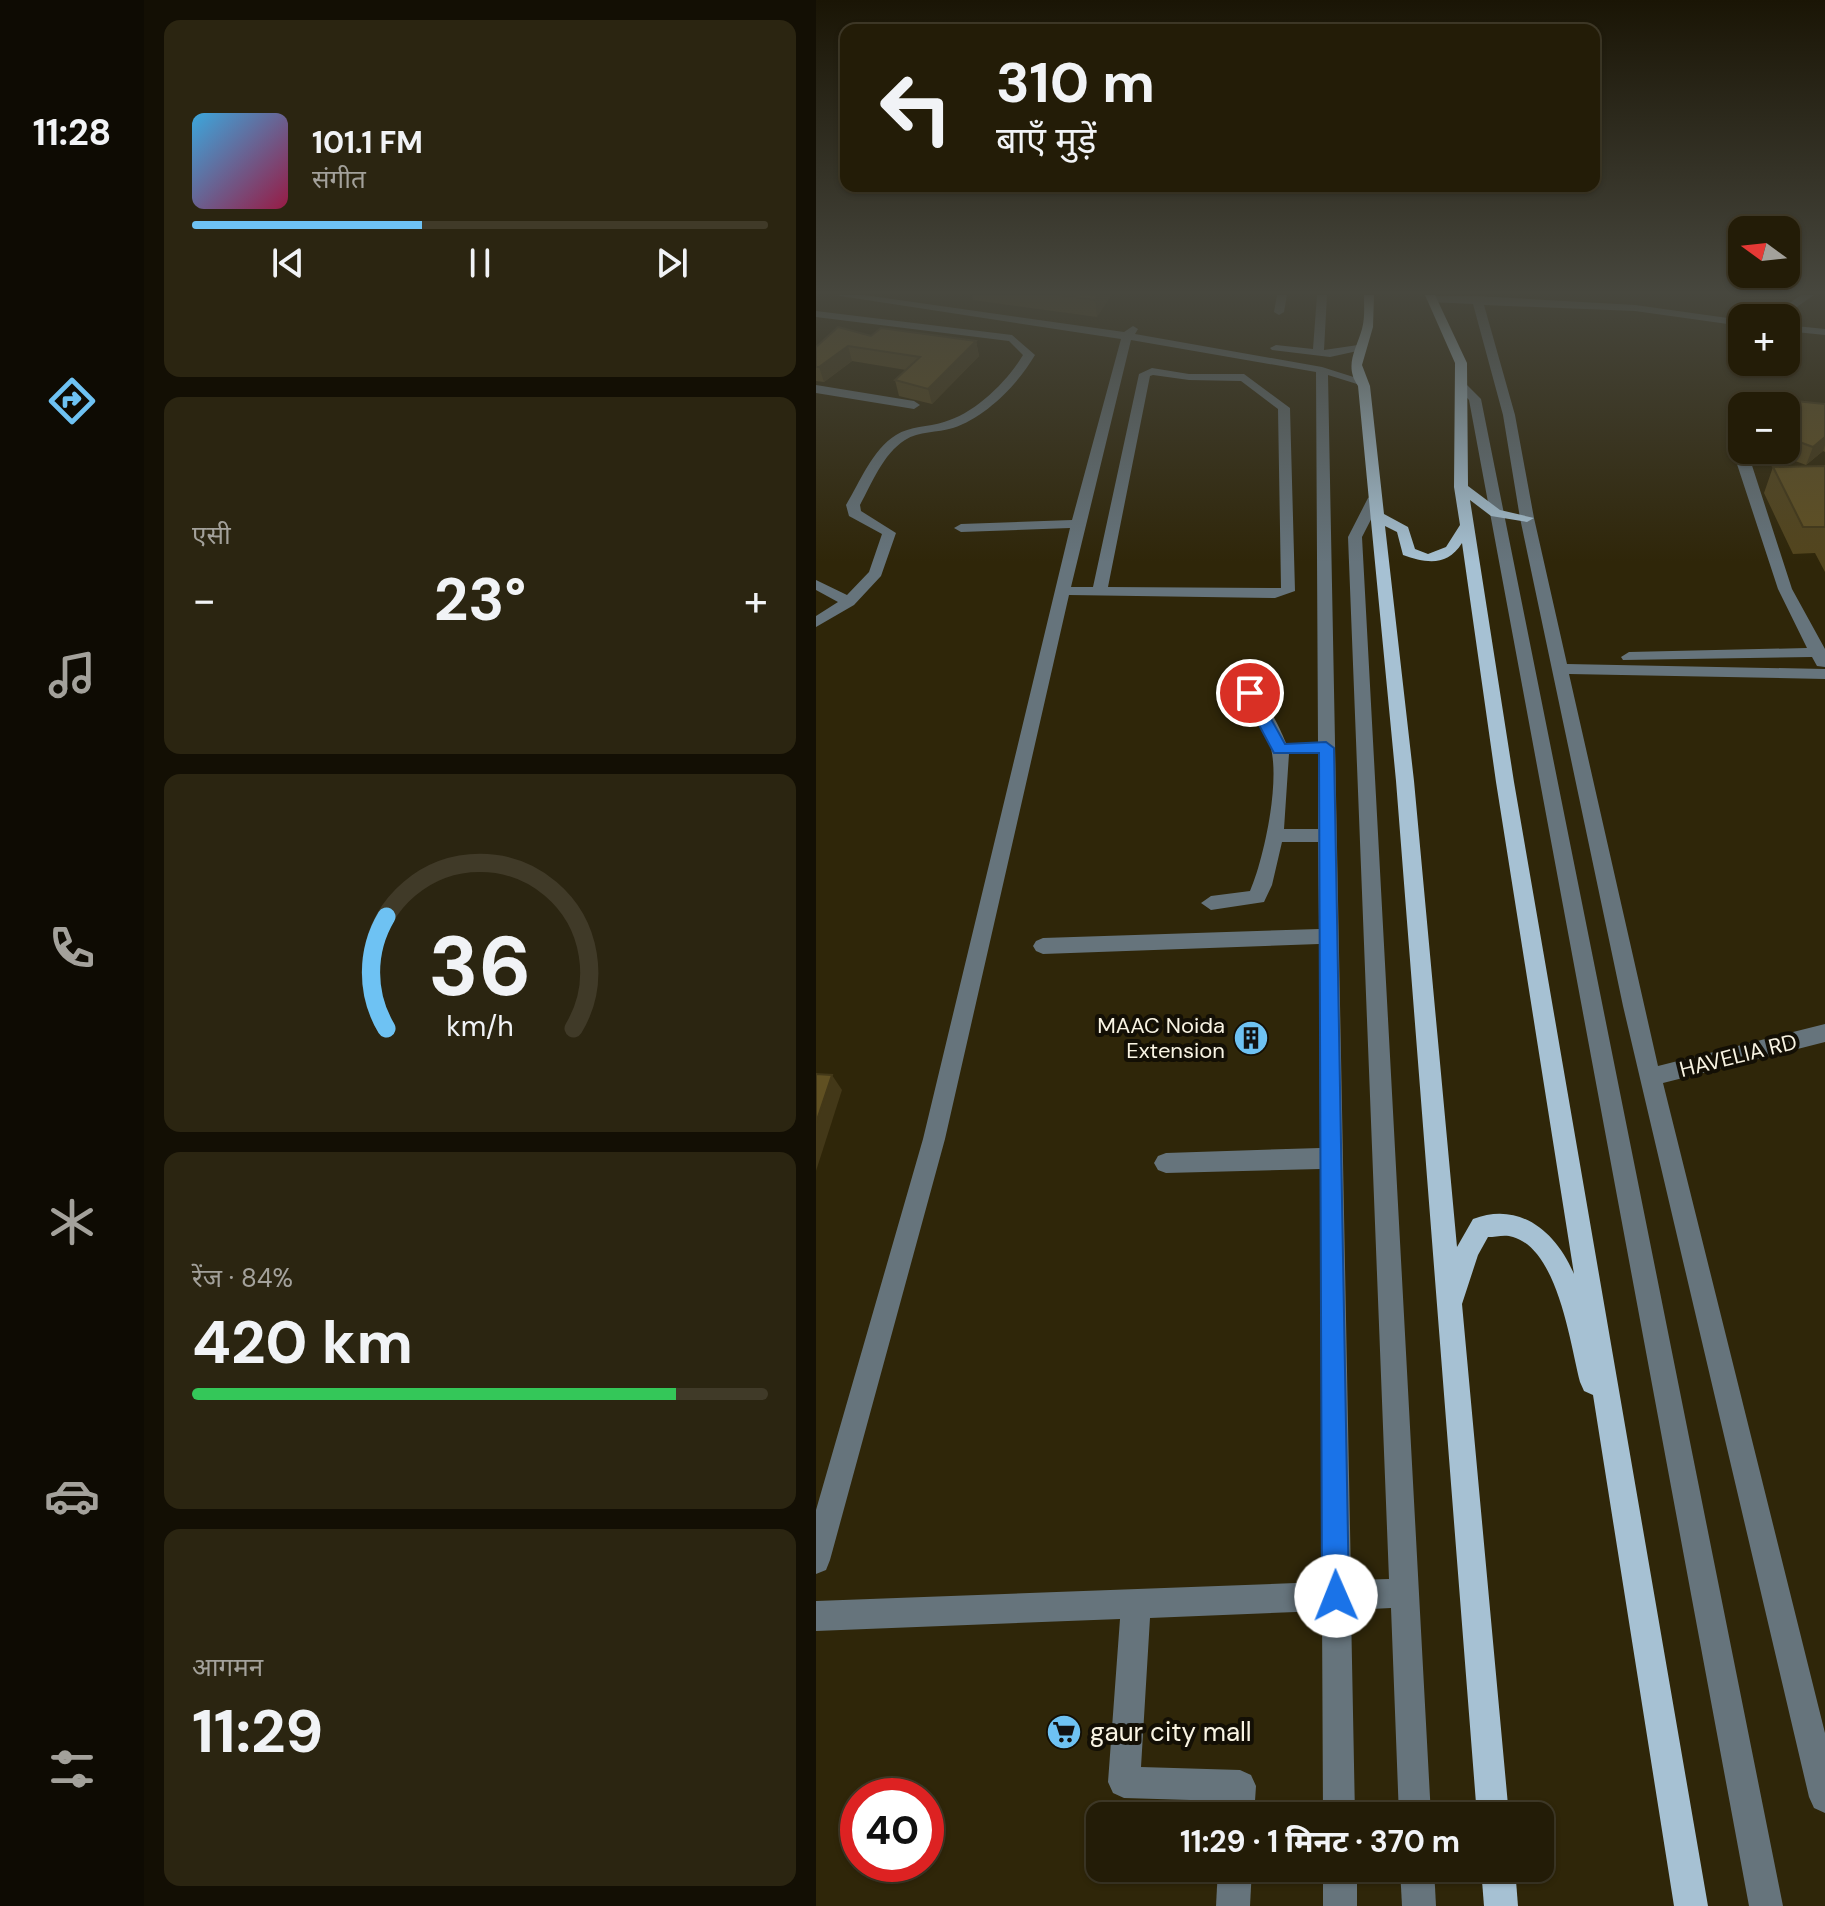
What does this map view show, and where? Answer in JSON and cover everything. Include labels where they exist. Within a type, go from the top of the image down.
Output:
[{"type":"main road","points":[[1362,384],[1405,781],[1492,1802]]},
{"type":"main road","points":[[1459,384],[1461,487],[1505,782],[1691,1906]]},
{"type":"main road","points":[[1461,487],[1496,513],[1527,518]]},
{"type":"main road","points":[[1376,507],[1403,530],[1408,552],[1429,559],[1451,550],[1467,524]]},
{"type":"main road","points":[[1450,1308],[1467,1251],[1481,1227],[1503,1220],[1535,1232],[1560,1263],[1615,1457]]},
{"type":"main road","points":[[1499,1882],[1501,1906]]},
{"type":"street","points":[[816,622],[849,602],[876,573],[889,533],[854,513],[853,505],[882,457],[906,435],[954,424],[969,416],[1003,384]]},
{"type":"street","points":[[816,1560],[934,1139],[1078,524],[1116,384]]},
{"type":"street","points":[[1100,591],[1145,384]]},
{"type":"street","points":[[1252,384],[1284,408],[1305,536],[1326,748],[1339,1802]]},
{"type":"street","points":[[1064,591],[1288,591],[1305,536],[1318,384]]},
{"type":"street","points":[[1500,384],[1558,664],[1650,1077],[1825,1797]]},
{"type":"street","points":[[1459,388],[1475,399],[1766,1906]]},
{"type":"street","points":[[816,389],[914,405]]},
{"type":"street","points":[[1558,664],[1822,660],[1785,589],[1743,464]]},
{"type":"street","points":[[1376,507],[1355,537],[1414,1802]]},
{"type":"street","points":[[961,528],[1078,524]]},
{"type":"street","points":[[816,584],[849,602]]},
{"type":"street","points":[[1558,664],[1825,674]]},
{"type":"street","points":[[1211,903],[1257,897],[1269,867],[1275,836],[1280,749],[1255,699],[1240,690]]},
{"type":"street","points":[[1280,749],[1326,748]]},
{"type":"street","points":[[1275,836],[1327,835]]},
{"type":"street","points":[[1043,946],[1328,936]]},
{"type":"street","name":"HAVELIA RD","points":[[1650,1077],[1825,1033]]},
{"type":"street","points":[[1166,1163],[1331,1158]]},
{"type":"street","points":[[816,1616],[1405,1593]]},
{"type":"street","points":[[1136,1603],[1124,1782],[1240,1786],[1239,1802]]},
{"type":"street","points":[[1233,1906],[1234,1882]]},
{"type":"street","points":[[1340,1882],[1340,1906]]},
{"type":"street","points":[[1418,1882],[1419,1906]]},
{"type":"building","points":[[909,384],[933,384],[928,389]]},
{"type":"building","points":[[1800,402],[1825,404],[1825,437],[1813,447],[1800,442]]},
{"type":"building","points":[[1825,466],[1825,527],[1803,527],[1773,467]]},
{"type":"building","points":[[816,1074],[832,1075],[816,1123]]},
{"type":"place","name":"MAAC Noida Extension","points":[[1251,1038]]},
{"type":"place","name":"gaur city mall","points":[[1064,1732]]},
{"type":"route","points":[[1250,693],[1280,749],[1326,748],[1336,1596]]}]
